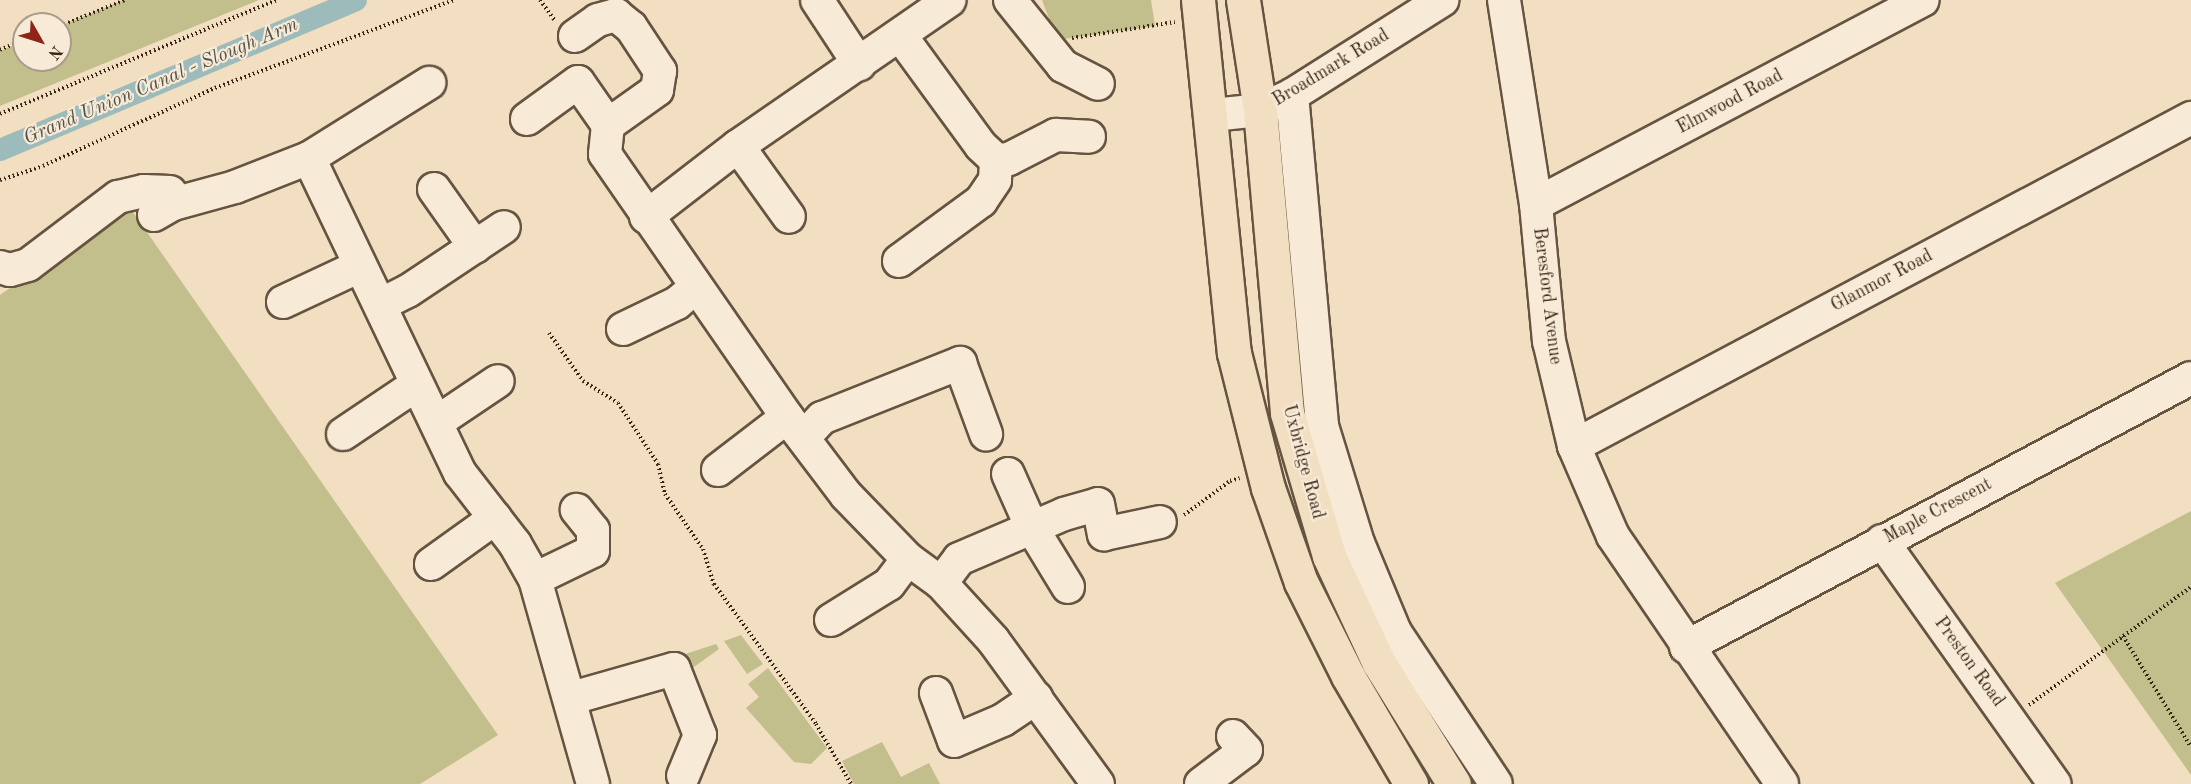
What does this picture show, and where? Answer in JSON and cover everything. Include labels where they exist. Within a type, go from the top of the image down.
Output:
[{"type":"main road","name":"Uxbridge Road","points":[[1243,0],[1260,110],[1287,413],[1334,566],[1378,663],[1454,784]]},
{"type":"main road","name":"Uxbridge Road","points":[[1200,9],[1234,353],[1264,471],[1300,582],[1348,676],[1411,784]]},
{"type":"street","points":[[817,0],[859,64]]},
{"type":"street","points":[[646,216],[738,146],[950,0]]},
{"type":"street","points":[[1010,0],[1063,66],[1098,84]]},
{"type":"street","name":"Broadmark Road","points":[[1212,116],[1260,110],[1292,95],[1442,0]]},
{"type":"street","name":"Beresford Avenue","points":[[1504,0],[1536,204],[1549,342],[1574,446],[1613,536],[1686,647],[1782,784]]},
{"type":"street","name":"Elmwood Road","points":[[1536,204],[1923,0]]},
{"type":"street","points":[[575,36],[598,20],[616,15],[631,27],[660,71],[657,90],[608,125]]},
{"type":"street","points":[[900,35],[981,146],[996,160],[1009,159],[1056,135],[1089,137]]},
{"type":"street","points":[[0,267],[10,270],[28,265],[118,197],[144,191],[166,197],[235,187],[309,158],[429,82]]},
{"type":"street","points":[[527,119],[578,82],[608,125],[605,154],[695,288],[846,495],[908,559],[941,583],[993,640],[1098,784]]},
{"type":"street","name":"Uxbridge Road","points":[[1292,95],[1322,426],[1358,543],[1395,632],[1496,784]]},
{"type":"street","name":"Glanmor Road","points":[[1574,446],[2191,118]]},
{"type":"street","points":[[738,146],[789,217]]},
{"type":"street","points":[[309,158],[460,473],[495,518],[535,579],[572,698],[593,784]]},
{"type":"street","points":[[899,261],[981,201],[995,180],[996,160]]},
{"type":"street","points":[[434,189],[476,247]]},
{"type":"street","points":[[380,306],[476,247],[504,227]]},
{"type":"street","points":[[284,302],[360,266]]},
{"type":"street","points":[[623,329],[677,303],[695,288]]},
{"type":"street","points":[[718,470],[796,426],[822,418],[960,363],[986,434]]},
{"type":"street","name":"Maple Crescent","points":[[1686,647],[2191,378]]},
{"type":"street","points":[[437,422],[498,381]]},
{"type":"street","points":[[343,434],[416,385]]},
{"type":"street","points":[[1008,474],[1032,528],[1068,586]]},
{"type":"street","points":[[941,583],[959,559],[1032,528],[1098,504],[1104,534],[1160,522]]},
{"type":"street","points":[[535,579],[593,551],[593,530],[577,510]]},
{"type":"street","points":[[431,564],[495,518]]},
{"type":"street","name":"Preston Road","points":[[1882,541],[2055,784]]},
{"type":"street","points":[[831,620],[889,584],[908,559]]},
{"type":"street","points":[[572,698],[674,669],[683,697],[700,735],[683,776]]},
{"type":"street","points":[[936,693],[954,741],[1003,720],[1036,698]]},
{"type":"street","points":[[1201,784],[1246,750],[1233,736]]},
{"type":"path","points":[[72,21],[125,0]]},
{"type":"path","points":[[0,114],[276,0]]},
{"type":"path","points":[[0,180],[43,166],[215,88],[454,0]]},
{"type":"path","points":[[1045,44],[1200,9]]},
{"type":"path","points":[[549,333],[583,381],[618,403],[658,464],[666,494],[703,549],[714,584],[816,724],[851,784]]},
{"type":"path","points":[[1160,522],[1189,513],[1230,481],[1264,471]]},
{"type":"path","points":[[2018,712],[2191,587]]},
{"type":"path","points":[[2123,636],[2191,747]]},
{"type":"shaded area","points":[[124,0],[259,0],[0,106],[0,51],[12,46],[12,72],[72,72],[72,21]]},
{"type":"shaded area","points":[[1042,0],[1151,0],[1155,26],[1057,40]]},
{"type":"shaded area","points":[[128,205],[498,735],[420,784],[0,784],[0,295]]},
{"type":"shaded area","points":[[2191,511],[2191,775],[2055,583]]},
{"type":"shaded area","points":[[741,635],[763,664],[747,674],[724,641]]},
{"type":"shaded area","points":[[716,644],[719,649],[684,674],[679,656]]},
{"type":"shaded area","points":[[768,668],[827,748],[811,764],[794,762],[746,708],[759,697],[748,684]]},
{"type":"shaded area","points":[[882,742],[901,777],[929,763],[940,784],[854,784],[842,761]]},
{"type":"waterway","name":"Grand Union Canal - Slough Arm","points":[[0,150],[356,0]]}]
